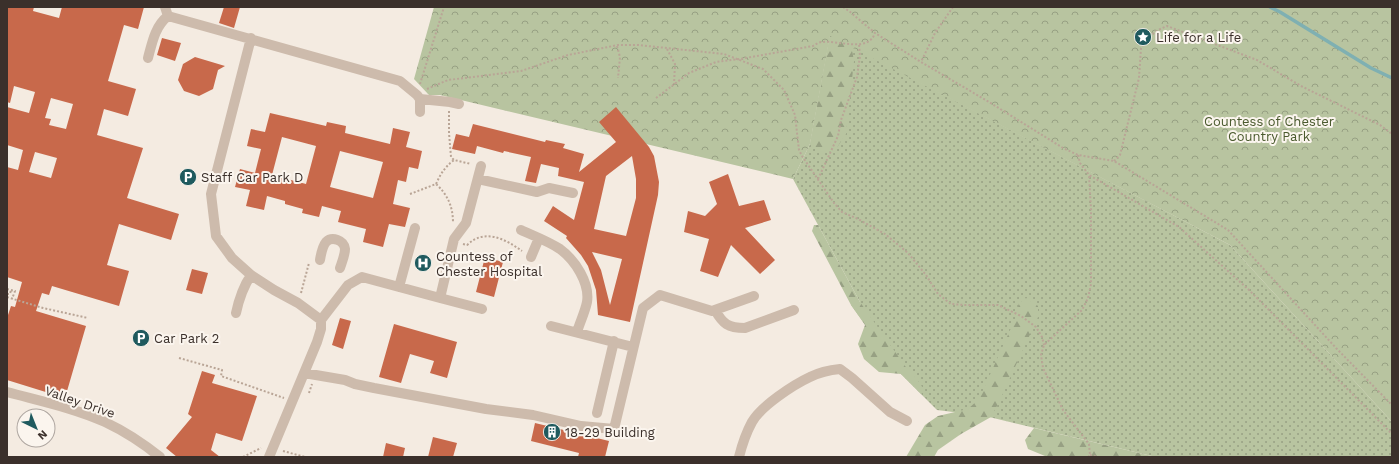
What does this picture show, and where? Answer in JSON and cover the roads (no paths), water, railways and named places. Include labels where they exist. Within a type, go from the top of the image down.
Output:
[{"type":"street","points":[[148,58],[157,28],[166,11],[251,38],[400,81],[419,97],[454,103]]},
{"type":"street","points":[[251,38],[211,194],[216,236],[232,258],[251,275],[298,303],[321,320]]},
{"type":"street","points":[[419,97],[420,112]]},
{"type":"street","points":[[440,298],[454,239],[466,223],[481,166]]},
{"type":"street","points":[[478,179],[537,192],[549,188],[573,192]]},
{"type":"street","points":[[399,287],[415,228]]},
{"type":"street","points":[[521,230],[561,250],[573,263],[584,279],[587,301],[577,332]]},
{"type":"street","points":[[531,256],[539,238]]},
{"type":"street","points":[[315,259],[323,246],[329,240],[336,239],[343,243],[345,250],[340,268]]},
{"type":"street","points":[[236,313],[245,284],[251,275]]},
{"type":"street","points":[[269,457],[317,342],[321,330],[321,320],[348,285],[362,277],[482,309]]},
{"type":"street","points":[[304,373],[486,409],[533,415],[581,426],[614,429],[643,308],[660,295],[712,311],[754,296]]},
{"type":"street","points":[[715,310],[721,321],[728,326],[737,328],[745,328],[794,310]]},
{"type":"street","points":[[551,326],[634,347]]},
{"type":"street","points":[[597,413],[614,341]]},
{"type":"street","points":[[739,457],[752,421],[766,406],[787,390],[810,377],[827,370],[840,369],[890,412],[907,421]]},
{"type":"street","name":"Valley Drive","points":[[7,392],[63,408],[106,423],[140,442],[160,457]]},
{"type":"waterway","points":[[1270,7],[1371,68],[1392,78]]},
{"type":"place","name":"Life for a Life","points":[[1143,37]]},
{"type":"place","name":"Staff Car Park D","points":[[188,177]]},
{"type":"place","name":"Countess of Chester Hospital","points":[[423,263]]},
{"type":"place","name":"Car Park 2","points":[[141,338]]},
{"type":"place","name":"18-29 Building","points":[[552,432]]},
{"type":"park label","name":"Countess of Chester Country Park","points":[[1269,128]]}]
